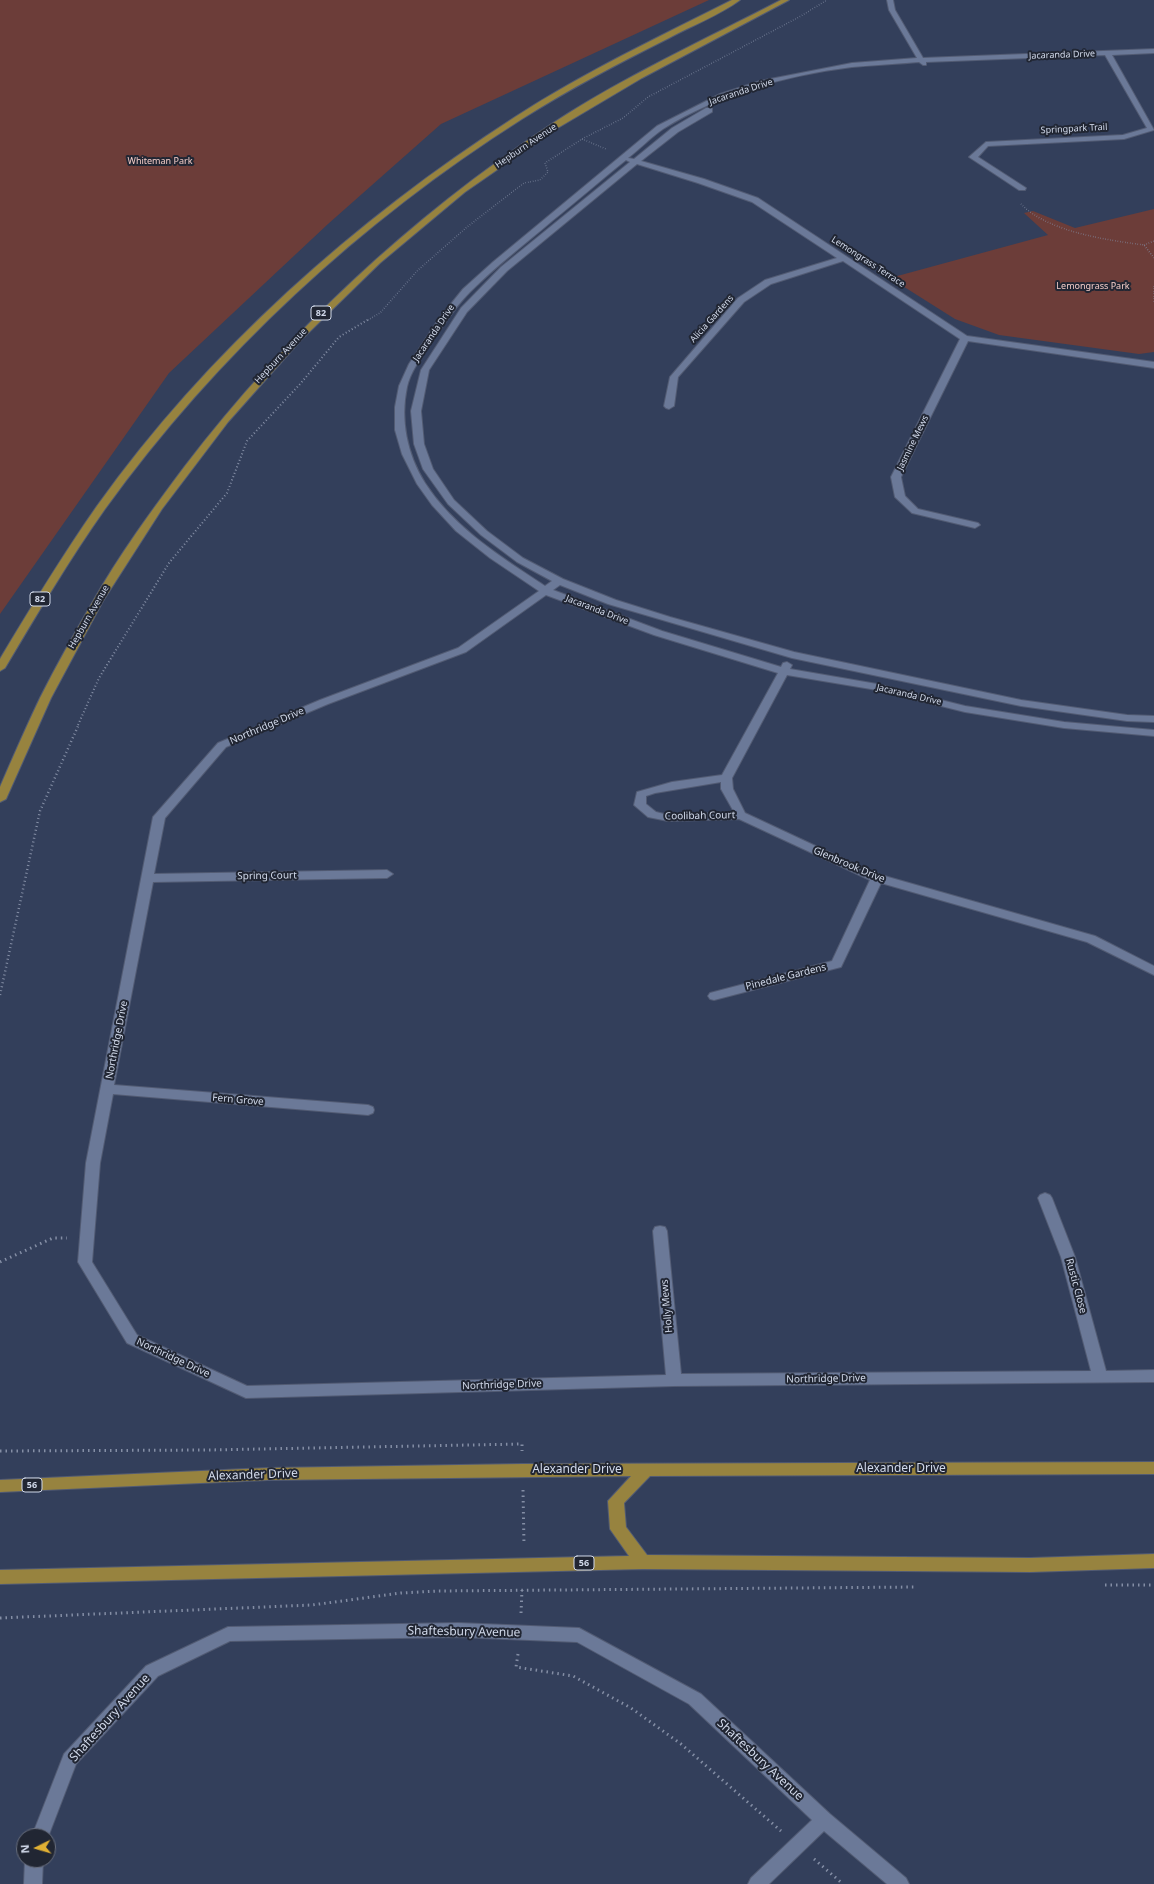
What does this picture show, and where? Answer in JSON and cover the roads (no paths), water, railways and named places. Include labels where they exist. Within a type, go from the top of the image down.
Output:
[{"type":"main road","name":"82","points":[[0,668],[47,587],[83,533],[120,482],[195,390],[256,326],[313,272],[353,237],[411,192],[518,118],[602,68],[737,0]]},
{"type":"main road","name":"Hepburn Avenue","points":[[0,799],[39,712],[70,650],[102,593],[136,539],[206,442],[274,362],[317,317],[400,242],[444,205],[513,155],[559,124],[636,78],[786,0]]},
{"type":"main road","name":"Alexander Drive","points":[[0,1486],[268,1474],[522,1470],[645,1471],[1154,1468]]},
{"type":"main road","points":[[643,1562],[618,1529],[616,1501],[645,1471]]},
{"type":"main road","name":"56","points":[[7,1577],[643,1562],[1030,1565],[1154,1561]]},
{"type":"main road","points":[[0,1583],[7,1577]]},
{"type":"street","points":[[890,0],[892,10],[921,62]]},
{"type":"street","name":"Jacaranda Drive","points":[[1108,55],[1154,51]]},
{"type":"street","name":"Jacaranda Drive","points":[[1154,55],[1108,55],[859,64],[816,71],[763,83],[723,96],[685,113],[660,128],[502,259],[466,291],[455,303],[413,364],[403,386],[400,407],[400,430],[407,454],[420,482],[435,503],[459,529],[493,556],[546,590],[608,616],[783,671],[877,687],[965,709],[1064,725],[1154,733]]},
{"type":"street","name":"Springpark Trail","points":[[1022,188],[973,157],[986,144],[1124,137],[1151,129],[1108,55]]},
{"type":"street","name":"Jacaranda Drive","points":[[921,62],[854,69],[805,78],[757,91],[708,110],[675,130],[504,270],[464,310],[425,370],[416,411],[419,444],[428,469],[451,502],[490,538],[520,560],[559,582],[626,606],[792,655],[1021,703],[1127,718],[1154,719]]},
{"type":"street","name":"Lemongrass Terrace","points":[[623,159],[701,181],[756,200],[965,338],[1154,365]]},
{"type":"street","name":"Alicia Gardens","points":[[670,406],[674,377],[741,300],[768,282],[845,258]]},
{"type":"street","name":"Jasmine Mews","points":[[965,338],[896,477],[900,497],[915,511],[975,525]]},
{"type":"street","name":"Northridge Drive","points":[[559,582],[462,650],[324,702],[222,745],[159,817],[93,1163],[85,1262],[132,1339],[246,1392],[674,1380],[1154,1376]]},
{"type":"street","points":[[741,815],[727,790],[726,778],[792,655]]},
{"type":"street","name":"Coolibah Court","points":[[726,778],[667,786],[651,790],[641,794],[640,804],[652,815],[668,818],[741,815]]},
{"type":"street","name":"Glenbrook Drive","points":[[741,815],[850,867],[877,878],[1092,939],[1154,971]]},
{"type":"street","name":"Spring Court","points":[[147,878],[387,874]]},
{"type":"street","name":"Pinedale Gardens","points":[[714,996],[837,964],[877,878]]},
{"type":"street","name":"Fern Grove","points":[[108,1090],[368,1110]]},
{"type":"street","name":"Rustic Close","points":[[1045,1198],[1068,1257],[1100,1376]]},
{"type":"street","name":"Holly Mews","points":[[660,1231],[674,1380]]},
{"type":"street","name":"Shaftesbury Avenue","points":[[43,1828],[70,1759],[152,1671],[228,1634],[458,1630],[579,1635],[695,1699],[824,1820],[900,1884]]},
{"type":"street","points":[[757,1884],[824,1820]]},
{"type":"street","points":[[33,1884],[34,1868]]},
{"type":"park label","name":"Whiteman Park","points":[[160,161]]},
{"type":"park label","name":"Lemongrass Park","points":[[1093,286]]}]
